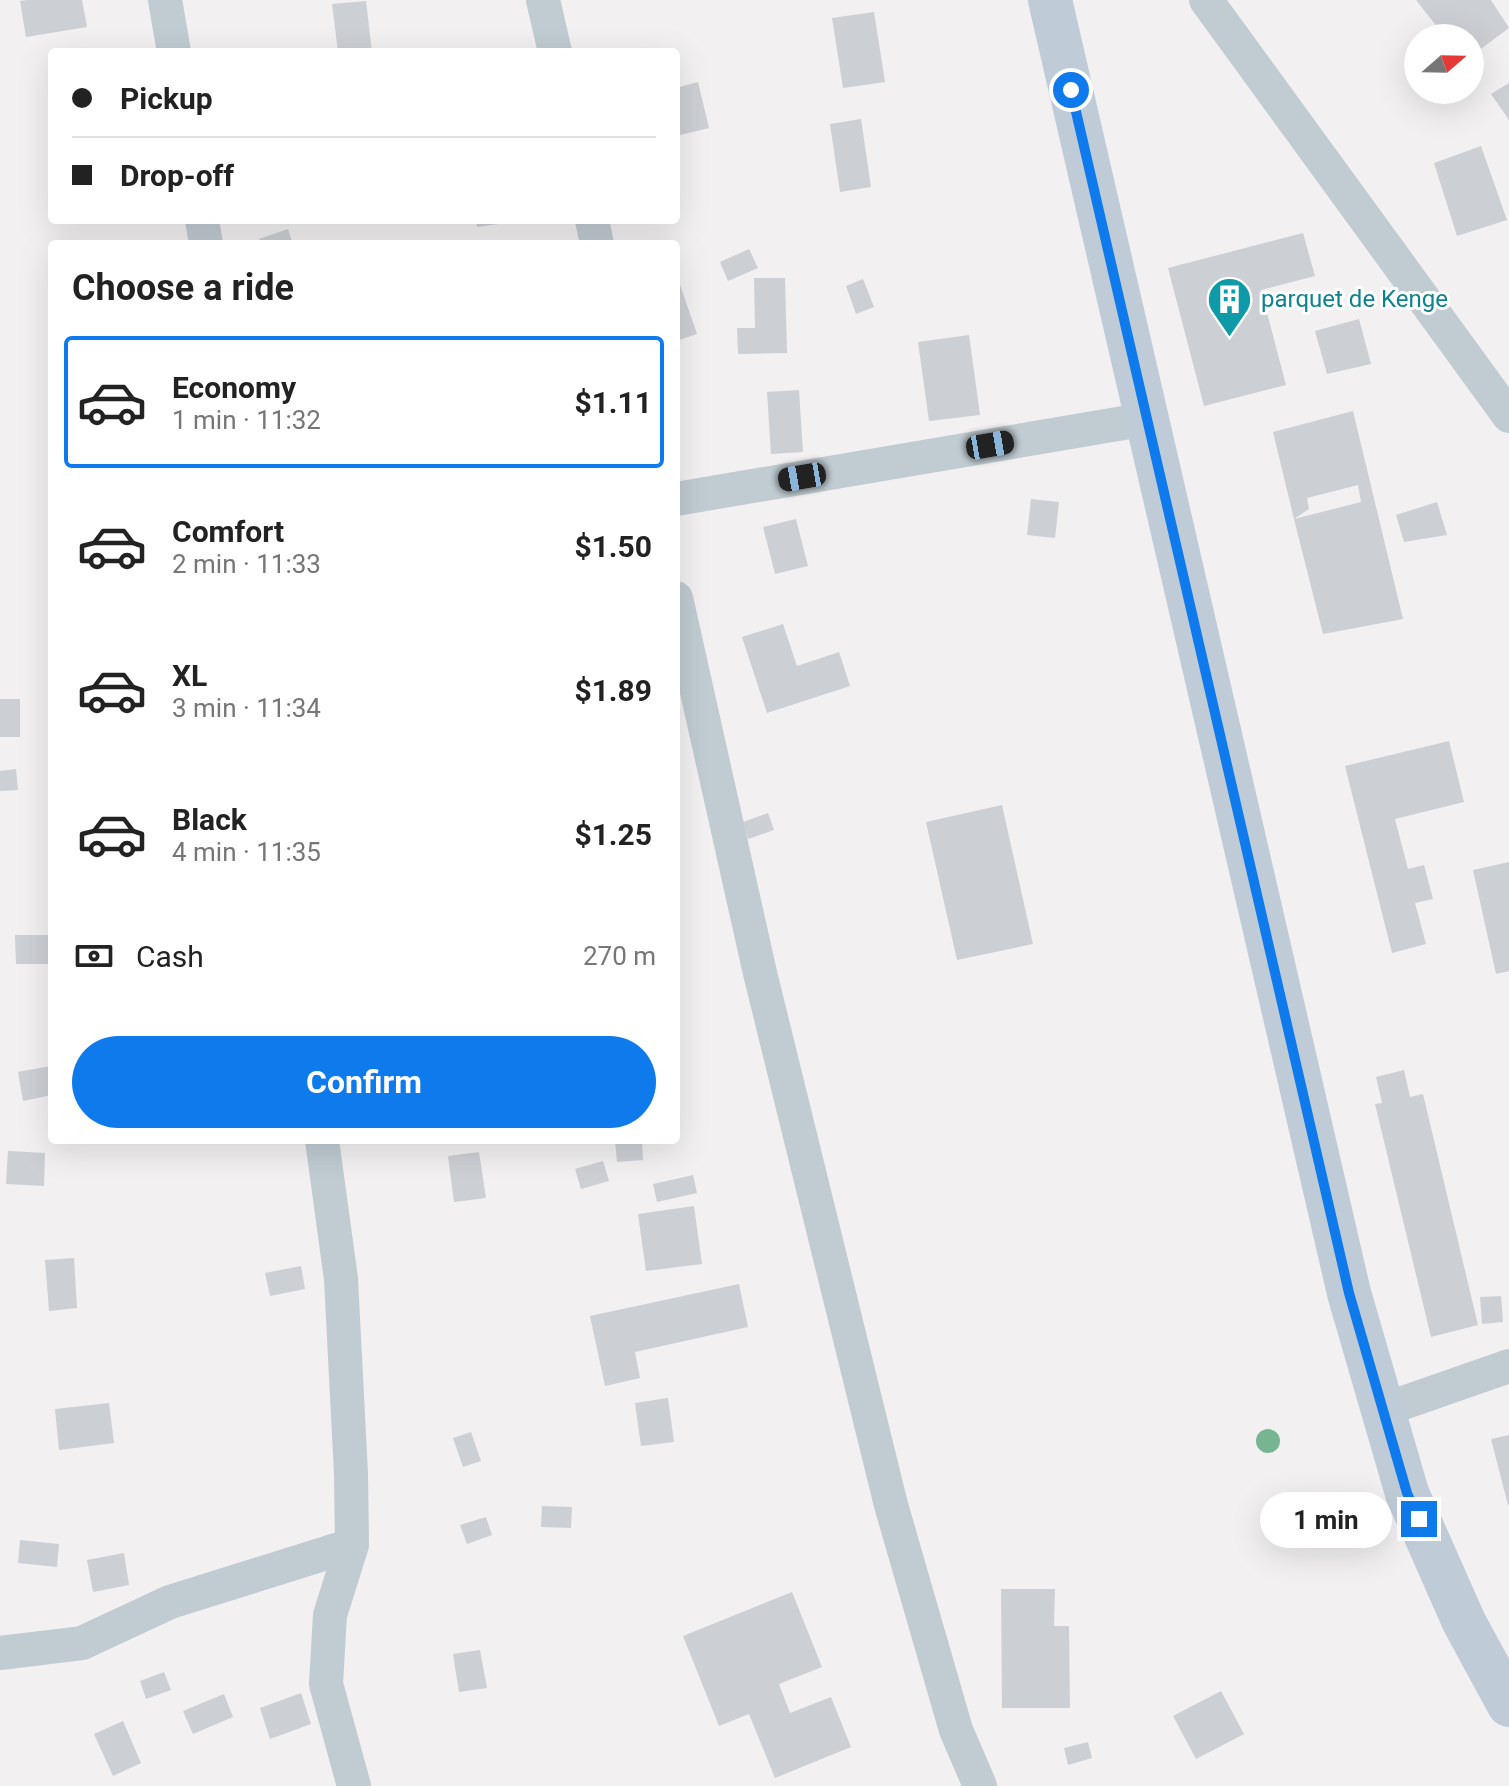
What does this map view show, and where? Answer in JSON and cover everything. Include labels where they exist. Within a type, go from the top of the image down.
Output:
[{"type":"main road","points":[[1050,0],[1349,1293],[1407,1493],[1464,1622],[1509,1705]]},
{"type":"street","points":[[165,0],[173,48]]},
{"type":"street","points":[[543,0],[554,48]]},
{"type":"street","points":[[1206,0],[1509,416]]},
{"type":"street","points":[[680,498],[1147,419]]},
{"type":"street","points":[[680,616],[760,973],[891,1505],[956,1730],[980,1786]]},
{"type":"street","points":[[323,1144],[341,1279],[352,1545],[330,1615],[326,1684],[354,1786]]},
{"type":"street","points":[[1383,1410],[1509,1366]]},
{"type":"street","points":[[0,1653],[82,1643],[170,1602],[352,1545]]},
{"type":"building","points":[[82,0],[87,27],[26,37],[20,1]]},
{"type":"building","points":[[1416,0],[1491,0],[1509,28],[1484,47],[1484,24],[1435,24]]},
{"type":"building","points":[[366,1],[372,48],[338,48],[332,4]]},
{"type":"building","points":[[874,12],[885,82],[843,88],[832,18]]},
{"type":"building","points":[[698,82],[709,128],[680,135],[680,87]]},
{"type":"building","points":[[1509,83],[1509,120],[1491,94]]},
{"type":"building","points":[[861,119],[871,187],[840,192],[830,124]]},
{"type":"building","points":[[1481,146],[1507,220],[1457,236],[1434,163]]},
{"type":"building","points":[[288,229],[292,240],[259,240]]},
{"type":"building","name":"parquet de Kenge","points":[[1303,233],[1315,276],[1261,290],[1286,385],[1204,406],[1168,268]]},
{"type":"building","points":[[749,249],[758,268],[728,281],[720,262]]},
{"type":"building","points":[[754,278],[785,278],[787,353],[738,354],[737,328],[755,328]]},
{"type":"building","points":[[863,279],[874,307],[856,314],[846,286]]},
{"type":"building","points":[[680,285],[697,334],[680,340]]},
{"type":"building","points":[[1359,319],[1371,364],[1327,374],[1315,331]]},
{"type":"building","points":[[969,335],[980,415],[929,421],[918,342]]},
{"type":"building","points":[[799,390],[803,452],[771,454],[767,392]]},
{"type":"building","points":[[1353,411],[1403,619],[1323,634],[1294,519],[1273,432]],"holes":[[[1358,485],[1361,502],[1294,519],[1309,509],[1307,498]]]},
{"type":"building","points":[[1031,499],[1059,502],[1055,538],[1027,535]]},
{"type":"building","points":[[1437,502],[1447,535],[1404,542],[1396,515]]},
{"type":"building","points":[[796,519],[808,566],[775,574],[763,527]]},
{"type":"building","points":[[783,624],[797,666],[839,652],[850,686],[767,713],[742,637]]},
{"type":"building","points":[[0,699],[20,699],[20,737],[0,737]]},
{"type":"building","points":[[1449,741],[1464,802],[1395,819],[1408,869],[1424,865],[1433,899],[1415,903],[1426,944],[1392,953],[1345,766]]},
{"type":"building","points":[[16,769],[18,790],[0,791],[0,771]]},
{"type":"building","points":[[1002,805],[1033,944],[957,960],[926,822]]},
{"type":"building","points":[[768,813],[774,830],[748,839],[743,822]]},
{"type":"building","points":[[1509,862],[1509,971],[1496,974],[1473,870]]},
{"type":"building","points":[[15,935],[48,935],[48,964],[16,964]]},
{"type":"building","points":[[48,1067],[48,1096],[23,1101],[18,1072]]},
{"type":"building","points":[[1404,1070],[1410,1097],[1423,1094],[1478,1325],[1431,1337],[1375,1104],[1382,1103],[1376,1077]]},
{"type":"building","points":[[615,1144],[642,1144],[643,1160],[617,1162]]},
{"type":"building","points":[[8,1151],[45,1153],[44,1186],[6,1184]]},
{"type":"building","points":[[479,1152],[486,1198],[454,1202],[448,1156]]},
{"type":"building","points":[[603,1161],[609,1181],[581,1189],[575,1169]]},
{"type":"building","points":[[693,1175],[697,1193],[657,1202],[653,1184]]},
{"type":"building","points":[[694,1206],[702,1264],[646,1271],[638,1214]]},
{"type":"building","points":[[74,1258],[77,1308],[49,1311],[45,1260]]},
{"type":"building","points":[[301,1266],[305,1289],[270,1296],[265,1273]]},
{"type":"building","points":[[739,1284],[748,1327],[635,1352],[640,1378],[605,1386],[590,1316]]},
{"type":"building","points":[[1501,1296],[1503,1322],[1482,1324],[1480,1297]]},
{"type":"building","points":[[668,1398],[674,1442],[641,1446],[635,1403]]},
{"type":"building","points":[[109,1403],[114,1443],[59,1450],[55,1409]]},
{"type":"building","points":[[471,1432],[481,1461],[463,1467],[453,1438]]},
{"type":"building","points":[[1509,1435],[1509,1505],[1508,1505],[1491,1439]]},
{"type":"building","points":[[542,1506],[572,1507],[571,1528],[541,1527]]},
{"type":"building","points":[[486,1517],[492,1535],[467,1544],[460,1525]]},
{"type":"building","points":[[20,1540],[59,1544],[57,1567],[18,1563]]},
{"type":"building","points":[[124,1553],[129,1585],[93,1592],[87,1560]]},
{"type":"building","points":[[1001,1589],[1055,1589],[1054,1626],[1069,1626],[1070,1708],[1002,1708]]},
{"type":"building","points":[[792,1592],[822,1667],[779,1684],[790,1713],[831,1697],[851,1747],[775,1778],[749,1714],[719,1726],[683,1636]]},
{"type":"building","points":[[480,1650],[487,1688],[459,1692],[453,1654]]},
{"type":"building","points":[[164,1672],[171,1690],[146,1699],[140,1681]]},
{"type":"building","points":[[1221,1691],[1244,1734],[1196,1759],[1173,1716]]},
{"type":"building","points":[[301,1693],[311,1724],[270,1739],[260,1708]]},
{"type":"building","points":[[224,1694],[233,1717],[193,1734],[183,1711]]},
{"type":"building","points":[[123,1721],[141,1763],[113,1776],[94,1734]]},
{"type":"building","points":[[1088,1742],[1092,1758],[1068,1765],[1064,1748]]},
{"type":"place","name":"parquet de Kenge","points":[[1230,338]]},
{"type":"route","points":[[1071,90],[1349,1293],[1407,1493],[1419,1519]]}]
